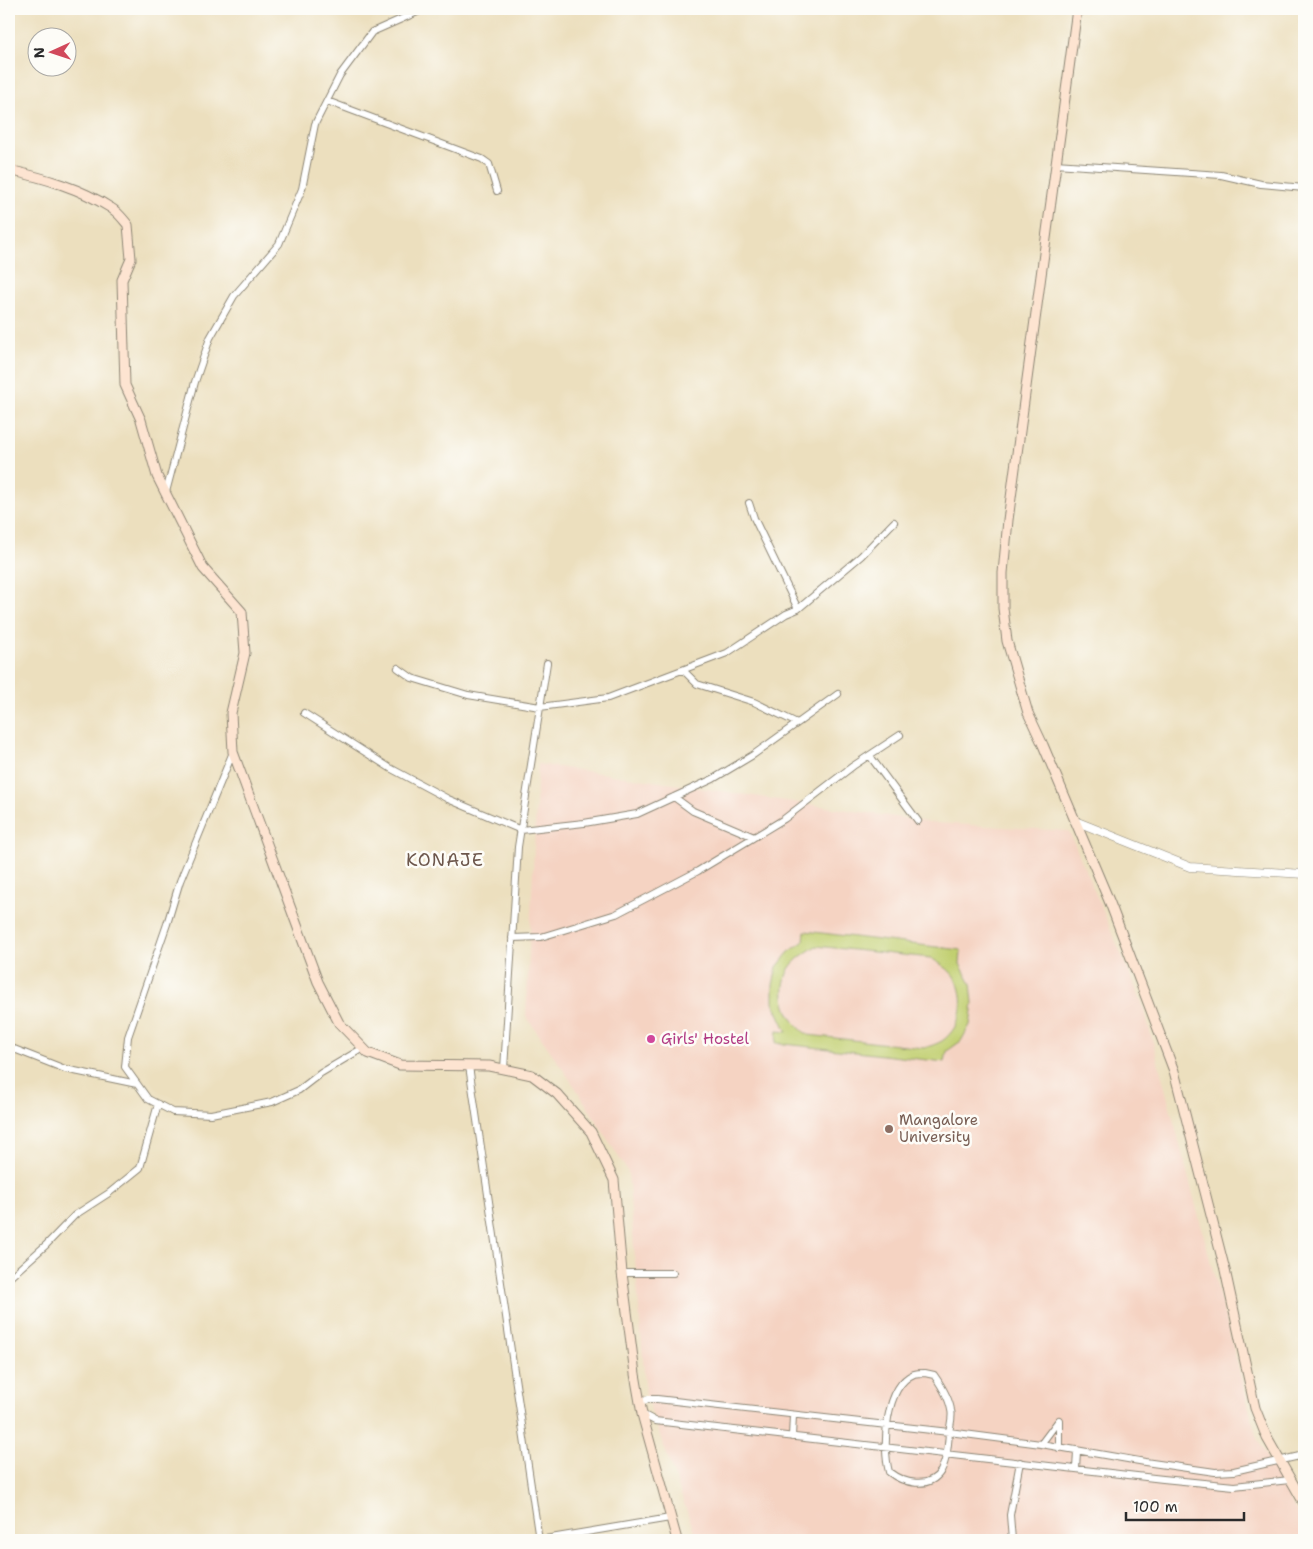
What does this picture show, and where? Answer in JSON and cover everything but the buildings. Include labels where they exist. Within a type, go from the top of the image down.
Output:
[{"type":"main road","points":[[1077,9],[1008,520],[1003,572],[1004,608],[1008,641],[1028,713],[1110,903],[1174,1071],[1225,1270],[1255,1408],[1267,1438],[1304,1503]]},
{"type":"main road","points":[[9,170],[53,180],[71,188],[113,209],[128,225],[131,259],[122,280],[126,385],[141,420],[157,476],[203,568],[242,612],[244,654],[231,713],[233,752],[318,982],[339,1023],[368,1053],[400,1065],[489,1066],[532,1075],[557,1094],[591,1132],[614,1180],[622,1273],[640,1404],[677,1540]]},
{"type":"street","points":[[166,492],[195,382],[210,338],[234,296],[279,244],[302,189],[315,124],[340,75],[372,32],[424,9]]},
{"type":"street","points":[[326,102],[482,159],[489,164],[497,191]]},
{"type":"street","points":[[1055,164],[1221,175],[1261,184],[1304,188]]},
{"type":"street","points":[[749,504],[798,609]]},
{"type":"street","points":[[398,668],[412,678],[468,695],[540,707],[608,698],[727,653],[786,614],[798,609],[861,556],[894,522]]},
{"type":"street","points":[[504,1069],[518,847],[547,663]]},
{"type":"street","points":[[683,670],[697,684],[754,702],[797,723]]},
{"type":"street","points":[[304,713],[390,768],[439,795],[521,830],[584,823],[637,814],[713,780],[838,694]]},
{"type":"street","points":[[512,938],[541,937],[616,914],[698,871],[784,819],[853,766],[900,735]]},
{"type":"street","points":[[233,752],[180,880],[128,1037],[125,1067],[148,1099],[173,1112],[211,1114],[272,1102],[299,1090],[363,1048]]},
{"type":"street","points":[[870,756],[918,821]]},
{"type":"street","points":[[674,797],[693,811],[754,837]]},
{"type":"street","points":[[1075,821],[1190,867],[1304,874]]},
{"type":"street","points":[[9,1047],[66,1069],[138,1084]]},
{"type":"street","points":[[469,1066],[539,1540],[670,1518]]},
{"type":"street","points":[[9,1278],[46,1245],[75,1215],[109,1193],[140,1168],[158,1104]]},
{"type":"street","points":[[622,1273],[673,1273]]},
{"type":"street","points":[[925,1373],[934,1375],[948,1399],[952,1416],[948,1454],[936,1476],[924,1482],[909,1483],[889,1472],[885,1448],[887,1426],[890,1406],[898,1388],[906,1379],[915,1374],[925,1373]]},
{"type":"street","points":[[640,1404],[648,1399],[657,1399],[950,1432],[1042,1444],[1216,1472],[1234,1472],[1304,1455]]},
{"type":"street","points":[[642,1414],[655,1421],[1234,1486],[1290,1480]]},
{"type":"street","points":[[792,1437],[793,1415]]},
{"type":"street","points":[[1042,1444],[1059,1420],[1059,1448]]},
{"type":"street","points":[[1076,1469],[1077,1451]]},
{"type":"street","points":[[1012,1540],[1010,1515],[1020,1462]]},
{"type":"shaded area","name":"Mangalore University","points":[[538,764],[936,823],[1069,831],[1144,1008],[1257,1438],[1304,1526],[1304,1540],[697,1540],[646,1396],[628,1172],[575,1087],[526,1016]]},
{"type":"green space","points":[[805,931],[961,950],[960,964],[971,984],[973,1003],[970,1025],[961,1041],[947,1051],[945,1062],[776,1043],[777,1031],[787,1032],[773,1002],[773,985],[777,967],[788,953],[804,941]],"holes":[[[816,946],[931,958],[953,975],[961,994],[961,1012],[958,1020],[949,1035],[940,1042],[924,1048],[808,1035],[800,1029],[789,1014],[784,996],[785,978],[792,965]]]},
{"type":"place","name":"Girls' Hostel","points":[[651,1039]]},
{"type":"place","name":"Mangalore University","points":[[889,1129]]},
{"type":"district","name":"KONAJE","points":[[445,860]]}]
